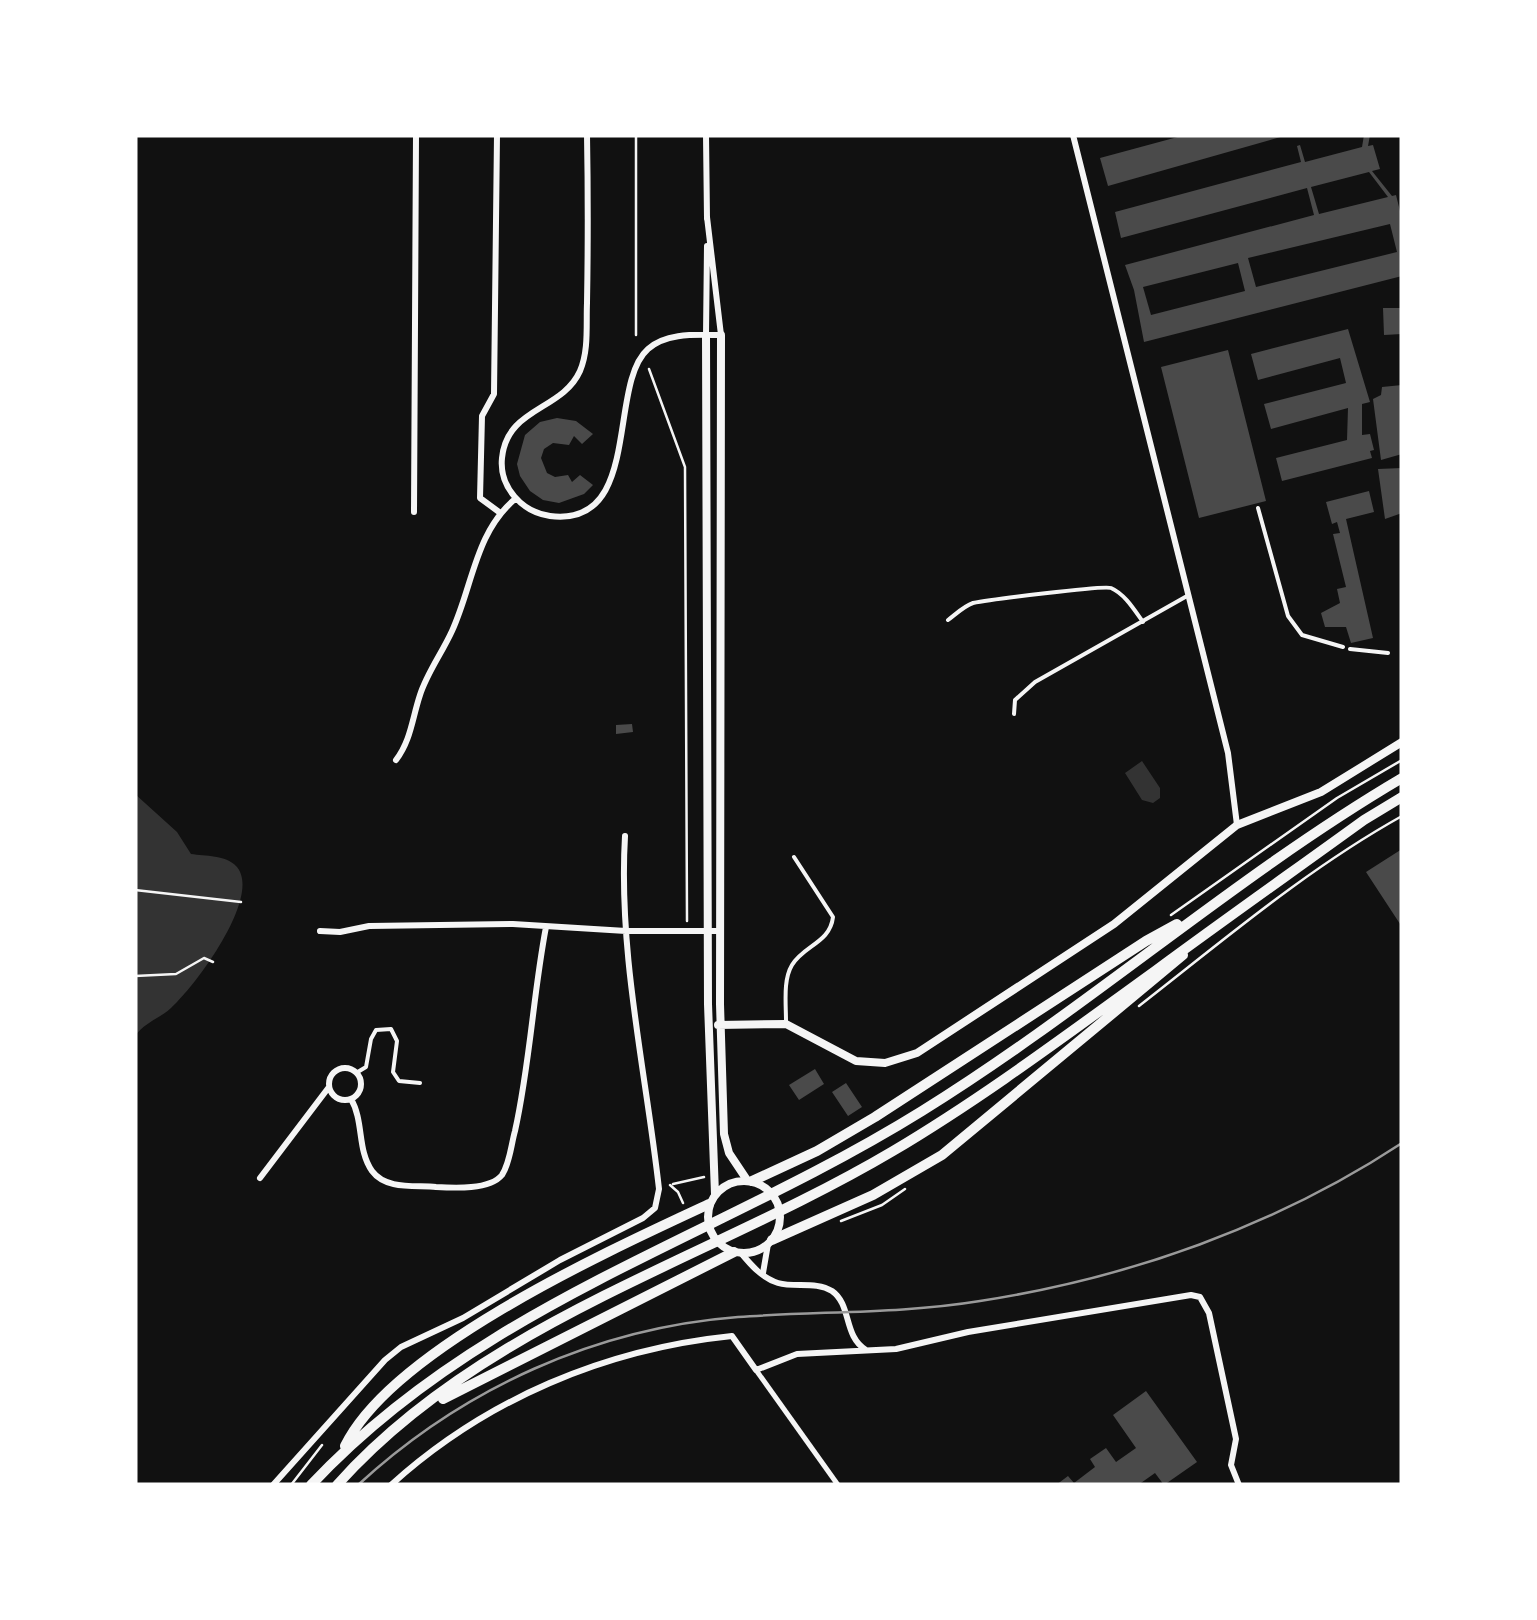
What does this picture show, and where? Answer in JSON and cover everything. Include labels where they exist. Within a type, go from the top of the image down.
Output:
[{"type":"main road","points":[[311,1485],[376,1420],[432,1377],[542,1309],[884,1134],[1000,1060],[1209,907],[1338,817],[1402,778]]},
{"type":"main road","points":[[337,1485],[420,1410],[470,1373],[549,1326],[892,1151],[1009,1076],[1364,820],[1402,801]]},
{"type":"main road","points":[[750,1181],[804,1158],[875,1117],[1146,941],[1209,907]]},
{"type":"main road","points":[[770,1242],[873,1195],[942,1155],[1173,967],[1198,939]]},
{"type":"main road","points":[[341,1454],[369,1408],[419,1364],[538,1291],[712,1199]]},
{"type":"main road","points":[[420,1410],[738,1252]]},
{"type":"street","points":[[414,512],[416,135]]},
{"type":"street","points":[[497,135],[494,394],[482,416],[480,498],[499,512]]},
{"type":"street","points":[[587,135],[584,360],[570,386],[510,430],[501,466],[515,498],[545,515],[575,514],[588,508],[608,486],[614,472],[642,354],[659,341],[721,335]]},
{"type":"street","points":[[706,135],[707,931],[714,1174],[708,1224],[713,1236],[738,1252],[754,1269],[778,1282],[834,1292],[843,1304],[856,1344],[867,1351]]},
{"type":"street","points":[[1075,137],[1228,752],[1237,824]]},
{"type":"street","points":[[707,217],[721,335],[720,1026],[724,1134],[729,1153],[750,1181],[768,1190],[778,1205],[780,1224],[770,1242],[764,1274]]},
{"type":"street","points":[[396,760],[408,745],[420,692],[463,605],[484,536],[499,512],[515,498]]},
{"type":"street","points":[[708,1026],[786,1024],[856,1062],[885,1062],[917,1053],[1114,924],[1237,824],[1321,792],[1402,742]]},
{"type":"street","points":[[273,1485],[384,1360],[655,1208],[659,1185],[622,881],[626,836]]},
{"type":"street","points":[[320,931],[340,932],[369,926],[513,924],[626,932],[721,931]]},
{"type":"street","points":[[350,1099],[358,1111],[366,1160],[381,1180],[444,1187],[488,1184],[497,1179],[508,1162],[521,1101],[546,927]]},
{"type":"street","points":[[260,1178],[329,1087],[332,1076],[348,1069],[356,1074],[360,1090],[350,1099],[338,1099],[329,1087]]},
{"type":"street","points":[[712,1199],[730,1183],[750,1181]]},
{"type":"street","points":[[738,1252],[756,1251],[770,1242]]},
{"type":"street","points":[[756,1370],[797,1354],[896,1349],[1092,1310],[1191,1295],[1200,1297],[1209,1313],[1236,1439],[1231,1465],[1239,1485]]},
{"type":"street","points":[[840,1352],[848,1346],[850,1332]]},
{"type":"street","points":[[391,1485],[461,1430],[513,1398],[618,1357],[732,1336],[838,1485]]},
{"type":"lane","points":[[1258,508],[1288,616],[1302,635],[1347,648],[1388,653]]},
{"type":"lane","points":[[948,620],[968,604],[1066,593],[1090,586],[1110,588],[1143,622]]},
{"type":"lane","points":[[1014,714],[1015,700],[1034,682],[1189,594]]},
{"type":"lane","points":[[786,1024],[787,975],[794,960],[824,939],[833,923],[833,917],[794,856]]},
{"type":"lane","points":[[356,1074],[366,1067],[376,1030],[391,1028],[397,1041],[393,1072],[400,1081],[420,1084]]},
{"type":"path","points":[[636,135],[636,336]]},
{"type":"path","points":[[649,369],[685,467],[687,932]]},
{"type":"path","points":[[135,890],[241,902]]},
{"type":"path","points":[[135,976],[176,974],[204,958],[212,962]]},
{"type":"path","points":[[659,1185],[714,1174]]},
{"type":"path","points":[[670,1185],[684,1206]]},
{"type":"path","points":[[292,1485],[322,1445],[327,1424]]},
{"type":"shaded area","points":[[1142,761],[1160,788],[1160,798],[1153,803],[1142,800],[1125,773]]},
{"type":"shaded area","points":[[135,794],[177,832],[191,854],[227,860],[236,866],[242,880],[234,918],[209,962],[171,1008],[135,1036]]},
{"type":"building","points":[[1185,135],[1284,136],[1108,186],[1100,158]]},
{"type":"building","points":[[1364,135],[1370,135],[1368,146],[1373,145],[1380,169],[1372,171],[1392,196],[1396,195],[1402,219],[1402,276],[1144,342],[1125,265],[1314,215],[1307,188],[1121,238],[1115,212],[1301,162],[1297,146],[1300,145],[1305,162],[1362,147]],"holes":[[[1369,172],[1388,197],[1319,214],[1311,187]],[[1390,224],[1397,252],[1256,287],[1248,258]],[[1238,263],[1245,291],[1151,315],[1143,287]]]},
{"type":"building","points":[[1383,308],[1402,308],[1402,334],[1384,335]]},
{"type":"building","points":[[1348,329],[1370,402],[1362,404],[1362,435],[1370,434],[1372,458],[1282,481],[1276,458],[1347,440],[1348,408],[1271,429],[1264,404],[1346,383],[1340,358],[1258,380],[1251,354]]},
{"type":"building","points":[[1228,350],[1266,501],[1199,518],[1161,367]]},
{"type":"building","points":[[1402,385],[1402,454],[1381,460],[1373,399],[1381,395],[1382,387]]},
{"type":"building","points":[[557,418],[576,421],[593,434],[582,444],[574,436],[569,445],[553,443],[544,449],[541,458],[547,473],[555,477],[568,475],[572,482],[580,475],[593,485],[584,494],[559,503],[543,500],[530,491],[517,464],[525,435],[540,422]]},
{"type":"building","points":[[1402,468],[1402,513],[1385,519],[1378,469]]},
{"type":"building","points":[[1369,491],[1374,512],[1346,519],[1373,638],[1351,643],[1346,627],[1325,627],[1321,613],[1340,603],[1337,589],[1346,587],[1333,534],[1340,533],[1337,522],[1332,524],[1326,502]]},
{"type":"building","points":[[632,724],[633,732],[616,734],[616,725]]},
{"type":"building","points":[[1402,849],[1400,881],[1402,927],[1366,872]]},
{"type":"building","points":[[815,1069],[824,1084],[799,1100],[789,1085]]},
{"type":"building","points":[[846,1083],[862,1107],[848,1116],[832,1092]]},
{"type":"building","points":[[1146,1391],[1197,1462],[1164,1485],[1155,1473],[1138,1485],[1056,1485],[1068,1476],[1074,1483],[1095,1467],[1090,1459],[1106,1448],[1116,1462],[1136,1448],[1113,1415]]},
{"type":"railway","points":[[358,1485],[442,1419],[487,1392],[583,1349],[685,1323],[950,1305],[1091,1278],[1146,1263],[1252,1223],[1354,1173],[1402,1143]]}]
